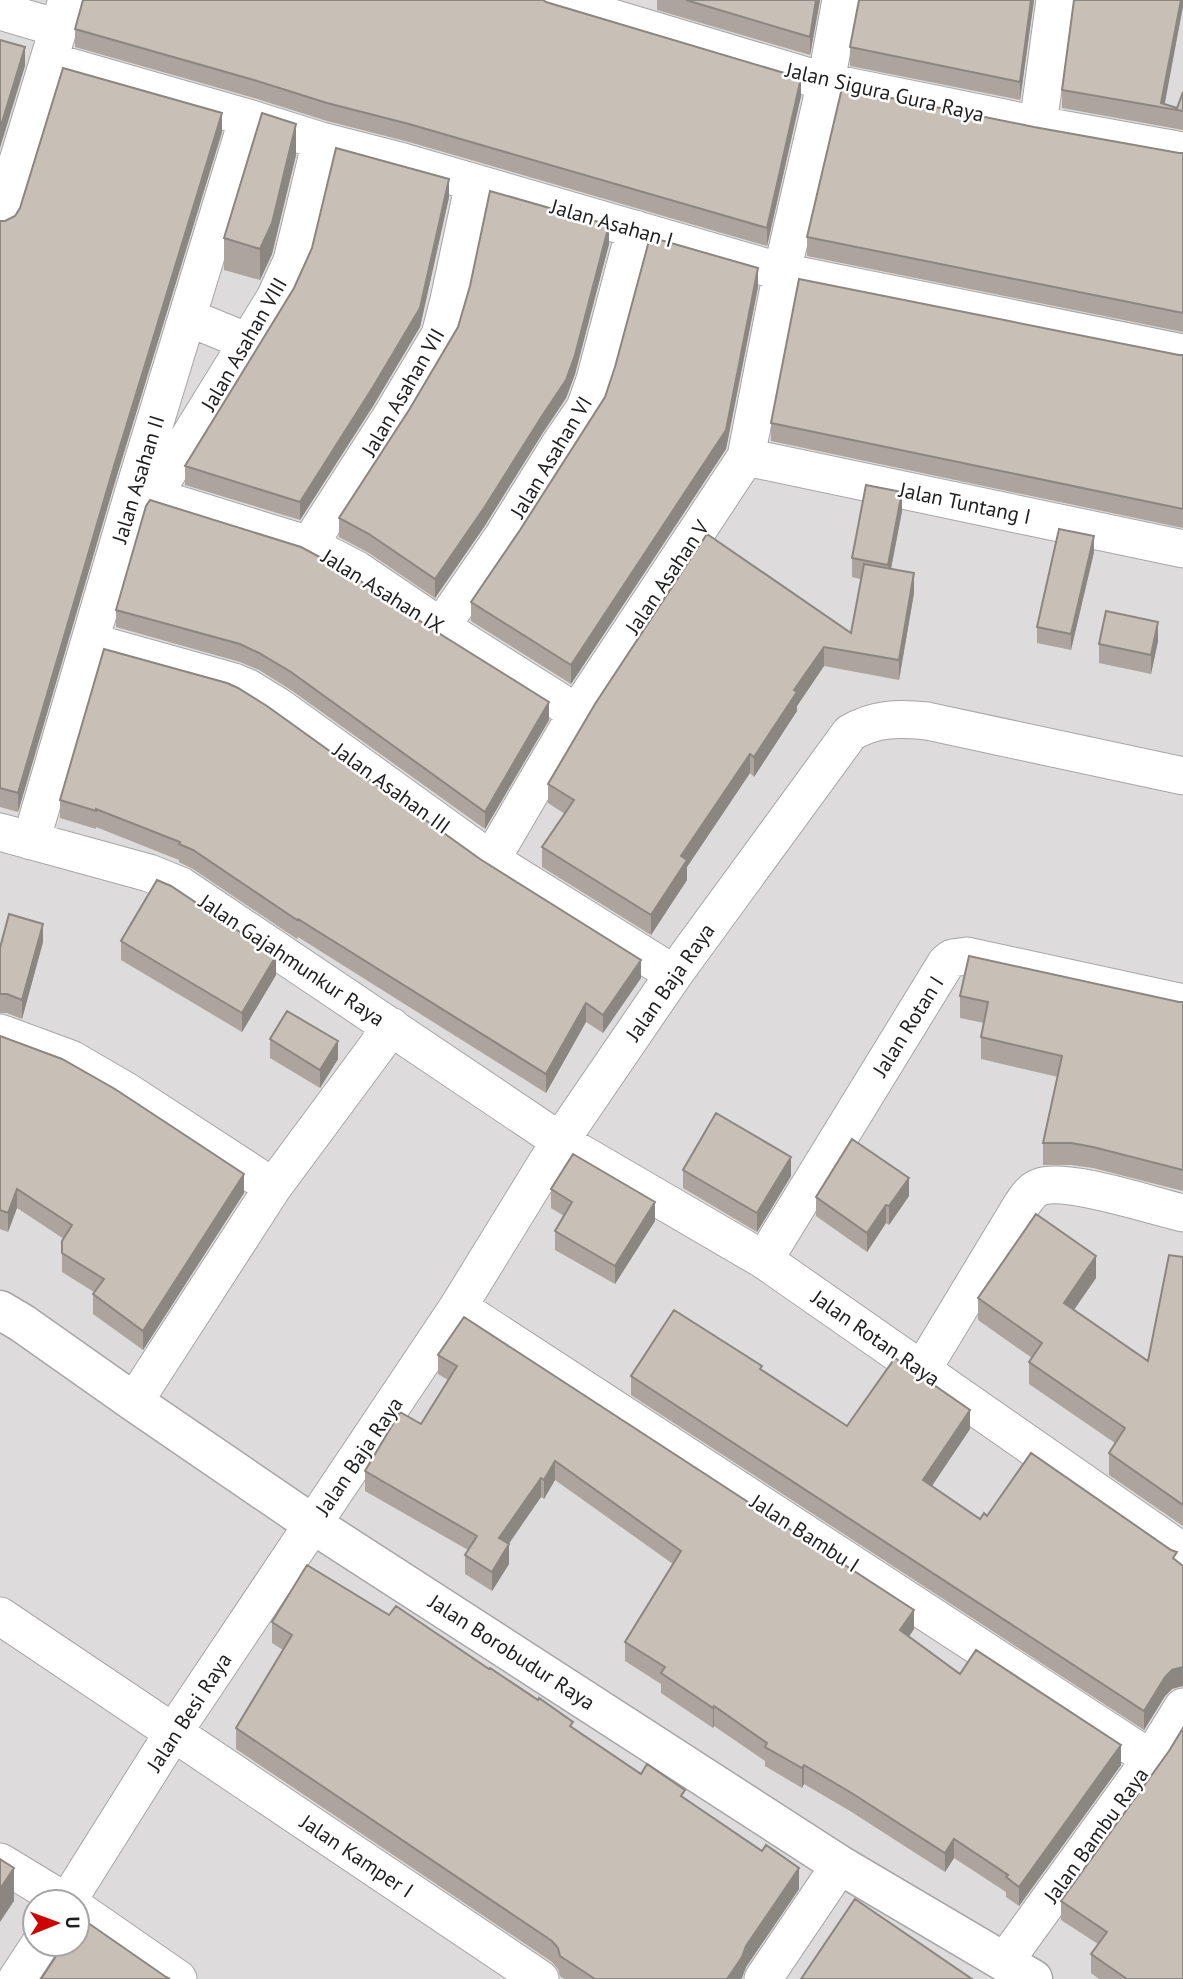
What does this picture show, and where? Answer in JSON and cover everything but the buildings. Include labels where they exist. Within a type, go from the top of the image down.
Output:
[{"type":"street","name":"Jalan Sigura Gura Raya","points":[[552,0],[645,13],[826,82],[1183,151]]},
{"type":"street","name":"Jalan Asahan V","points":[[491,860],[577,713],[746,457],[782,272],[826,82],[841,0]]},
{"type":"street","points":[[1038,125],[1055,0]]},
{"type":"street","points":[[0,11],[41,23],[63,12]]},
{"type":"street","points":[[0,218],[63,12]]},
{"type":"street","name":"Jalan Asahan I","points":[[49,61],[782,272],[1183,353]]},
{"type":"street","name":"Jalan Asahan II","points":[[16,837],[91,642],[143,494],[187,317],[248,118]]},
{"type":"street","name":"Jalan Asahan VIII","points":[[143,494],[248,342],[275,298],[292,261],[321,141]]},
{"type":"street","name":"Jalan Asahan VII","points":[[309,545],[440,335],[474,183]]},
{"type":"street","name":"Jalan Asahan VI","points":[[441,627],[585,408],[635,229]]},
{"type":"street","points":[[187,317],[248,342]]},
{"type":"street","name":"Jalan Tuntang I","points":[[746,457],[1183,548]]},
{"type":"street","name":"Jalan Asahan IX","points":[[143,494],[309,545],[357,570],[577,713]]},
{"type":"street","name":"Jalan Asahan III","points":[[91,642],[248,688],[279,707],[491,860],[674,974]]},
{"type":"street","name":"Jalan Baja Raya","points":[[314,1525],[458,1307],[560,1141],[674,974],[850,733],[871,723],[888,719],[928,721],[1183,776]]},
{"type":"street","name":"Jalan Gajahmunkur Raya","points":[[16,837],[149,873],[181,886],[560,1141]]},
{"type":"street","name":"Jalan Rotan I","points":[[764,1260],[946,963],[952,958],[967,956],[1183,1003]]},
{"type":"street","points":[[134,1402],[273,1186],[391,1026]]},
{"type":"street","points":[[0,1033],[71,1059],[126,1091],[273,1186]]},
{"type":"street","name":"Jalan Rotan Raya","points":[[560,1141],[764,1260],[1183,1552]]},
{"type":"street","points":[[922,1370],[1021,1206],[1031,1192],[1039,1187],[1075,1186],[1183,1213]]},
{"type":"street","name":"Jalan Bambu I","points":[[458,1307],[1151,1759]]},
{"type":"street","name":"Jalan Borobudur Raya","points":[[0,1310],[314,1525],[841,1866],[1019,1970]]},
{"type":"street","name":"Jalan Besi Raya","points":[[76,1888],[173,1733],[314,1525]]},
{"type":"street","name":"Jalan Kamper I","points":[[0,1616],[540,1979]]},
{"type":"street","name":"Jalan Bambu Raya","points":[[1019,1970],[1183,1707]]},
{"type":"street","points":[[0,1862],[44,1888]]},
{"type":"street","points":[[763,1979],[841,1866]]},
{"type":"street","points":[[91,1919],[178,1979]]},
{"type":"street","points":[[17,1979],[31,1958]]},
{"type":"shaded area","points":[[0,0],[1183,0],[1183,1979],[0,1979]]}]
